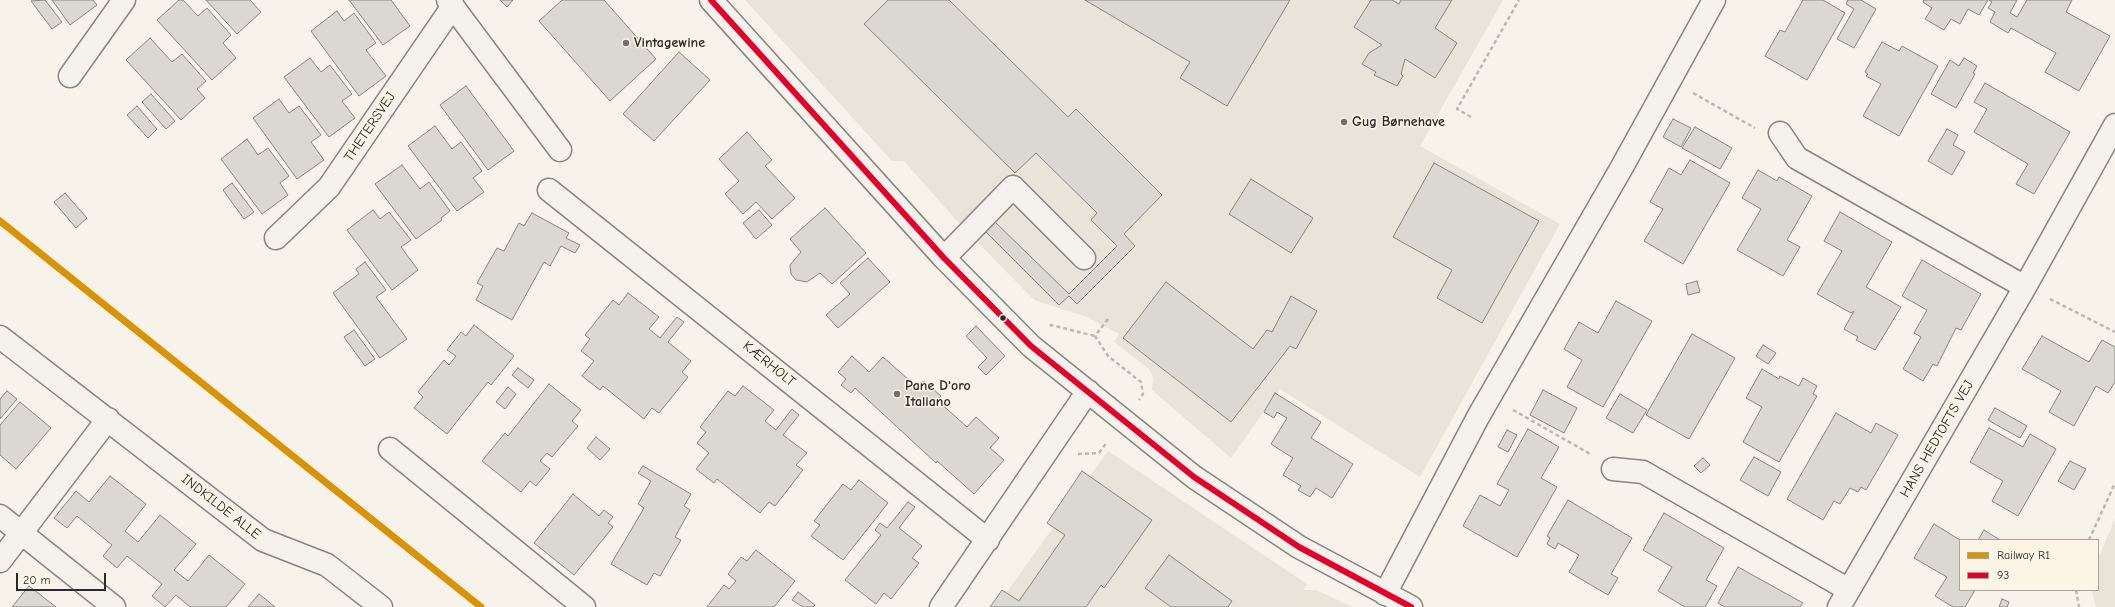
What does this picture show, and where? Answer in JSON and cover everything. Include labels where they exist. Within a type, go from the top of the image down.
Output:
[{"type":"street","points":[[70,76],[124,0]]},
{"type":"street","points":[[711,0],[944,258],[1031,346],[1194,477],[1299,547],[1411,607]]},
{"type":"street","points":[[1385,594],[1490,397],[1622,167],[1714,0]]},
{"type":"street","name":"THETERSVEJ","points":[[276,238],[329,187],[450,3],[560,150]]},
{"type":"street","name":"HANS HEDTOFTS VEJ","points":[[1613,469],[1643,472],[1844,599],[2025,287],[2115,125]]},
{"type":"street","points":[[1780,133],[1797,158],[2025,287]]},
{"type":"street","points":[[944,258],[1013,187],[1084,258]]},
{"type":"street","name":"KÆRHOLT","points":[[549,190],[988,540]]},
{"type":"street","name":"INDKILDE ALLE","points":[[0,337],[263,540],[327,565],[381,607]]},
{"type":"street","points":[[941,607],[1088,391]]},
{"type":"street","points":[[0,561],[108,419]]},
{"type":"street","points":[[390,449],[584,607]]},
{"type":"street","points":[[0,516],[114,607]]},
{"type":"path","points":[[1471,117],[1457,109],[1519,0]]},
{"type":"path","points":[[1670,80],[1752,128],[1780,133]]},
{"type":"path","points":[[2025,287],[2115,332]]},
{"type":"path","points":[[1031,346],[1051,325],[1095,336]]},
{"type":"path","points":[[1490,397],[1600,459],[1613,469]]},
{"type":"path","points":[[2090,539],[2113,491],[2115,483]]},
{"type":"path","points":[[2076,591],[2079,607]]},
{"type":"shaded area","points":[[745,0],[1503,0],[1420,146],[1560,224],[1420,477],[1280,389],[1231,458],[1152,390],[1153,378],[1149,369],[1114,342],[1119,334],[1087,317],[1034,300],[957,221],[904,161],[892,161]]},
{"type":"shaded area","points":[[1108,451],[1307,584],[1294,607],[996,607]]},
{"type":"shaded area","points":[[2115,519],[2115,607],[2096,607],[2092,591],[2099,591],[2099,557]]},
{"type":"shaded area","points":[[1299,590],[1316,590],[1353,607],[1289,607]]},
{"type":"building","points":[[45,0],[62,22],[52,29],[31,1]]},
{"type":"building","points":[[52,0],[93,0],[97,5],[70,25]]},
{"type":"building","points":[[179,0],[183,0],[198,16],[207,8],[231,35],[223,43],[236,58],[212,80],[157,20]]},
{"type":"building","points":[[206,0],[250,0],[261,12],[237,34]]},
{"type":"building","points":[[349,0],[391,0],[410,26],[383,45]]},
{"type":"building","points":[[500,0],[513,0],[507,7]]},
{"type":"building","points":[[562,0],[604,0],[656,59],[610,101],[539,21]]},
{"type":"building","points":[[888,0],[949,0],[1068,117],[1076,109],[1162,195],[1124,234],[1135,246],[1077,304],[1069,296],[1059,305],[983,229],[992,219],[1069,294],[1117,246],[1091,220],[1097,213],[1036,153],[1015,173],[864,24]]},
{"type":"building","points":[[1085,0],[1290,0],[1227,106],[1180,78],[1190,62]]},
{"type":"building","points":[[1371,0],[1392,0],[1399,4],[1401,0],[1452,0],[1435,28],[1457,43],[1435,78],[1405,59],[1401,74],[1403,76],[1397,86],[1374,75],[1376,72],[1362,64],[1369,53],[1382,45],[1354,27]]},
{"type":"building","points":[[1803,0],[1823,0],[1845,13],[1807,80],[1765,56],[1780,30],[1785,32]]},
{"type":"building","points":[[1848,0],[1861,0],[1876,9],[1854,48],[1837,39],[1854,9],[1846,4]]},
{"type":"building","points":[[1924,0],[1988,0],[1979,15],[1968,9],[1960,24],[1951,19],[1944,30],[1925,19],[1932,8],[1923,2]]},
{"type":"building","points":[[1989,0],[2017,0],[2010,13],[2017,17],[2027,0],[2072,0],[2066,12],[2110,36],[2079,91],[2045,72],[2056,53],[2011,28],[2008,33],[1990,22],[1995,12],[1988,8],[1992,2]]},
{"type":"building","points":[[337,11],[344,21],[354,13],[376,43],[366,50],[386,76],[359,96],[311,31]]},
{"type":"building","points":[[150,38],[172,62],[182,54],[206,81],[197,89],[205,98],[181,120],[126,60]]},
{"type":"building","points":[[1882,42],[1899,51],[1902,46],[1938,66],[1899,136],[1863,116],[1881,84],[1866,76],[1868,74],[1865,72]]},
{"type":"building","points":[[679,52],[710,80],[654,141],[623,114]]},
{"type":"building","points":[[310,58],[321,72],[330,65],[352,94],[342,101],[355,118],[329,137],[284,77]]},
{"type":"building","points":[[1964,58],[1977,66],[1973,73],[1975,74],[1956,108],[1931,94],[1950,60],[1959,66]]},
{"type":"building","points":[[1985,83],[2070,132],[2034,194],[2016,184],[2028,164],[1974,132],[1987,109],[1974,102]]},
{"type":"building","points":[[466,86],[514,151],[488,170],[440,105]]},
{"type":"building","points":[[151,94],[175,121],[166,129],[142,102]]},
{"type":"building","points":[[279,99],[289,113],[299,106],[321,135],[311,142],[324,160],[297,179],[253,118]]},
{"type":"building","points":[[137,106],[157,129],[148,138],[127,115]]},
{"type":"building","points":[[1673,119],[1691,128],[1681,147],[1663,137]]},
{"type":"building","points":[[435,126],[452,149],[461,142],[482,171],[473,178],[484,192],[457,211],[408,146]]},
{"type":"building","points":[[1695,127],[1732,148],[1720,169],[1682,148]]},
{"type":"building","points":[[1947,129],[1958,135],[1953,145],[1965,152],[1952,175],[1928,161]]},
{"type":"building","points":[[747,132],[772,160],[765,166],[795,198],[772,219],[756,202],[743,214],[725,194],[739,181],[719,159]]},
{"type":"building","points":[[247,139],[258,155],[268,148],[289,176],[280,183],[288,195],[262,214],[221,159]]},
{"type":"building","points":[[1690,160],[1730,183],[1683,264],[1644,241],[1663,209],[1650,202],[1669,168],[1681,175]]},
{"type":"building","points":[[1434,163],[1539,221],[1482,323],[1437,298],[1452,270],[1393,237]]},
{"type":"building","points":[[402,165],[420,189],[429,182],[450,211],[441,218],[442,220],[416,239],[375,184]]},
{"type":"building","points":[[1758,170],[1777,181],[1779,177],[1812,196],[1787,240],[1800,247],[1783,276],[1737,250],[1761,209],[1742,198]]},
{"type":"building","points":[[1251,179],[1313,218],[1291,253],[1229,214]]},
{"type":"building","points":[[232,183],[254,212],[244,219],[223,190]]},
{"type":"building","points":[[65,193],[87,218],[76,228],[54,202]]},
{"type":"building","points":[[825,208],[866,253],[832,284],[820,273],[807,282],[796,280],[791,274],[790,265],[801,252],[790,239]]},
{"type":"building","points":[[373,210],[380,219],[389,212],[411,240],[401,247],[418,270],[392,290],[347,230]]},
{"type":"building","points":[[759,210],[772,225],[756,239],[743,223]]},
{"type":"building","points":[[1840,212],[1892,242],[1866,287],[1901,307],[1875,350],[1856,340],[1858,337],[1844,329],[1854,311],[1851,313],[1817,294],[1842,251],[1824,241]]},
{"type":"building","points":[[532,213],[569,233],[566,238],[580,245],[575,253],[561,246],[550,266],[544,262],[512,320],[476,300],[483,286],[477,283],[497,248],[504,251],[519,223],[524,226]]},
{"type":"building","points":[[868,258],[890,282],[838,328],[826,315],[850,294],[840,283]]},
{"type":"building","points":[[1922,260],[1981,294],[1961,330],[1956,328],[1937,366],[1933,364],[1923,381],[1903,369],[1921,337],[1914,333],[1927,310],[1902,296]]},
{"type":"building","points":[[365,262],[386,290],[376,297],[407,339],[380,358],[333,293],[359,274],[356,269]]},
{"type":"building","points":[[1697,281],[1700,292],[1688,295],[1686,284]]},
{"type":"building","points":[[1166,282],[1253,349],[1267,330],[1272,332],[1291,296],[1317,311],[1296,349],[1290,346],[1231,422],[1123,338]]},
{"type":"building","points":[[628,293],[659,317],[649,329],[660,338],[677,317],[684,322],[668,342],[691,361],[682,372],[688,377],[659,413],[652,408],[644,419],[603,386],[600,390],[582,376],[594,361],[581,351],[590,339],[585,335],[613,300],[619,305]]},
{"type":"building","points":[[1616,301],[1652,321],[1603,407],[1567,387],[1582,360],[1564,349],[1579,322],[1598,333]]},
{"type":"building","points":[[474,325],[514,356],[491,385],[488,382],[447,434],[414,408],[423,397],[418,392],[444,360],[449,365],[456,356],[447,350],[461,332],[466,336]]},
{"type":"building","points":[[976,326],[1005,356],[986,375],[978,367],[987,358],[966,336]]},
{"type":"building","points":[[354,330],[375,359],[365,366],[344,337]]},
{"type":"building","points":[[1692,334],[1735,358],[1689,439],[1646,415]]},
{"type":"building","points":[[2042,336],[2089,362],[2102,340],[2115,347],[2115,382],[2108,393],[2096,386],[2074,426],[2049,412],[2061,391],[2022,369]]},
{"type":"building","points":[[1763,345],[1776,353],[1768,364],[1756,356]]},
{"type":"building","points":[[852,356],[869,372],[883,357],[918,388],[924,381],[941,396],[937,400],[967,427],[976,417],[999,438],[990,448],[1004,460],[974,494],[937,461],[936,463],[855,388],[851,393],[841,385],[846,379],[838,372]]},
{"type":"building","points":[[518,368],[534,380],[528,388],[512,375]]},
{"type":"building","points":[[1762,369],[1779,379],[1780,376],[1799,386],[1803,378],[1817,386],[1813,394],[1817,396],[1779,462],[1743,442],[1762,407],[1746,398]]},
{"type":"building","points":[[549,384],[581,410],[572,421],[578,426],[552,457],[547,453],[540,461],[550,469],[536,486],[530,481],[521,492],[482,461],[505,433],[508,436]]},
{"type":"building","points":[[743,386],[774,410],[765,421],[776,430],[792,409],[799,415],[783,435],[807,453],[796,465],[803,470],[775,506],[769,502],[760,513],[717,479],[714,483],[696,469],[709,453],[697,443],[706,432],[700,427],[728,391],[735,396]]},
{"type":"building","points":[[508,387],[516,394],[505,409],[496,402]]},
{"type":"building","points":[[1543,390],[1577,408],[1564,433],[1530,415]]},
{"type":"building","points":[[7,391],[17,399],[0,419],[0,399]]},
{"type":"building","points":[[1275,393],[1321,422],[1311,438],[1353,464],[1332,498],[1316,488],[1310,497],[1298,490],[1301,486],[1283,475],[1293,458],[1271,444],[1287,418],[1277,412],[1274,418],[1264,412]]},
{"type":"building","points":[[1620,394],[1647,410],[1633,433],[1606,418]]},
{"type":"building","points":[[20,402],[51,428],[16,469],[0,455],[0,425]]},
{"type":"building","points":[[1995,408],[2027,426],[2020,438],[1988,420]]},
{"type":"building","points":[[1836,413],[1871,433],[1876,423],[1898,435],[1866,490],[1861,487],[1858,492],[1850,488],[1840,504],[1834,501],[1823,520],[1787,499]]},
{"type":"building","points":[[1989,428],[2023,447],[2030,434],[2056,449],[2018,516],[1992,501],[2003,481],[1970,462]]},
{"type":"building","points":[[1528,429],[1559,447],[1541,478],[1557,487],[1517,557],[1463,526],[1480,495],[1500,506],[1509,490],[1497,484]]},
{"type":"building","points":[[1507,430],[1517,435],[1508,452],[1498,447]]},
{"type":"building","points":[[596,437],[610,449],[600,460],[587,448]]},
{"type":"building","points":[[1754,457],[1781,472],[1768,496],[1740,480]]},
{"type":"building","points":[[1703,458],[1710,465],[1701,473],[1694,466]]},
{"type":"building","points":[[2070,461],[2086,469],[2074,490],[2058,481]]},
{"type":"building","points":[[643,466],[691,494],[684,506],[690,510],[675,537],[681,540],[660,576],[654,573],[647,585],[611,564],[644,508],[638,504],[651,481],[638,473]]},
{"type":"building","points":[[1082,471],[1152,520],[1104,588],[1101,585],[1086,607],[990,607],[1002,590],[1019,601],[1065,535],[1047,523]]},
{"type":"building","points":[[110,476],[146,504],[125,531],[138,542],[160,515],[196,544],[174,570],[188,581],[209,555],[245,584],[226,607],[190,607],[176,595],[165,607],[152,596],[162,584],[127,556],[117,568],[103,556],[112,545],[77,516],[67,528],[54,518],[76,491],[89,502]]},
{"type":"building","points":[[859,480],[888,503],[843,560],[811,536],[820,525],[814,521],[843,484],[851,490]]},
{"type":"building","points":[[573,494],[599,516],[604,510],[613,517],[608,523],[613,527],[574,575],[534,543]]},
{"type":"building","points":[[1568,500],[1632,538],[1611,574],[1618,578],[1608,595],[1569,572],[1579,555],[1558,543],[1555,549],[1547,544],[1550,538],[1547,536]]},
{"type":"building","points":[[908,502],[915,507],[899,528],[922,546],[912,558],[919,563],[891,599],[884,593],[876,604],[845,580],[881,535],[875,530],[880,523],[887,528]]},
{"type":"building","points":[[1664,513],[1724,548],[1706,580],[1717,586],[1705,607],[1685,607],[1658,591],[1672,567],[1643,550]]},
{"type":"building","points":[[1934,524],[1959,539],[1959,591],[1974,591],[1965,607],[1953,607],[1935,596],[1947,577],[1914,558]]},
{"type":"building","points":[[1984,530],[1998,539],[1979,539]]},
{"type":"building","points":[[756,550],[795,581],[774,607],[707,607],[724,585],[729,589],[736,581],[728,574],[741,557],[747,561]]},
{"type":"building","points":[[1169,555],[1232,601],[1228,607],[1171,607],[1145,588]]},
{"type":"building","points":[[1738,567],[1803,603],[1800,607],[1725,607],[1718,603]]},
{"type":"building","points":[[29,586],[56,607],[12,607]]},
{"type":"building","points":[[798,592],[815,605],[813,607],[803,607],[792,600]]},
{"type":"building","points":[[259,594],[275,607],[248,607]]},
{"type":"building","points":[[2002,599],[2009,602],[2007,607],[1999,607]]},
{"type":"rail line","name":"R1","points":[[0,221],[481,607]]},
{"type":"transit line","name":"93","points":[[711,0],[944,258],[1031,346],[1194,477],[1299,547],[1411,607]]},
{"type":"place","name":"Vintagewine","points":[[626,43]]},
{"type":"place","name":"Gug Børnehave","points":[[1344,122]]},
{"type":"place","name":"Pane D'oro Italiano","points":[[897,394]]}]
